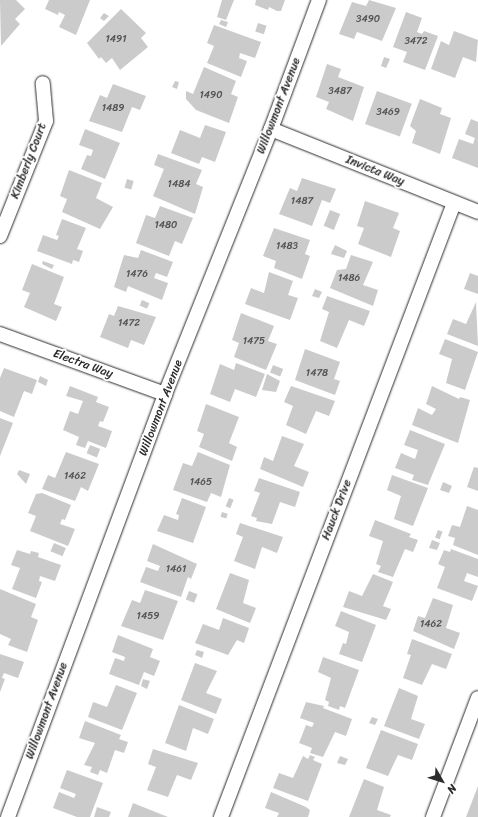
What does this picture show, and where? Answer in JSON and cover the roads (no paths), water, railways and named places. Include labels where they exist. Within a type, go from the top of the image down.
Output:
[{"type":"street","name":"Willowmont Avenue","points":[[8,817],[165,394],[271,129],[319,0]]},
{"type":"street","name":"Kimberly Court","points":[[0,236],[46,121],[43,84]]},
{"type":"street","name":"Invicta Way","points":[[271,129],[478,212]]},
{"type":"street","name":"Hauck Drive","points":[[221,817],[454,203]]},
{"type":"street","name":"Electra Way","points":[[0,334],[165,394]]},
{"type":"street","points":[[433,817],[478,698]]}]
